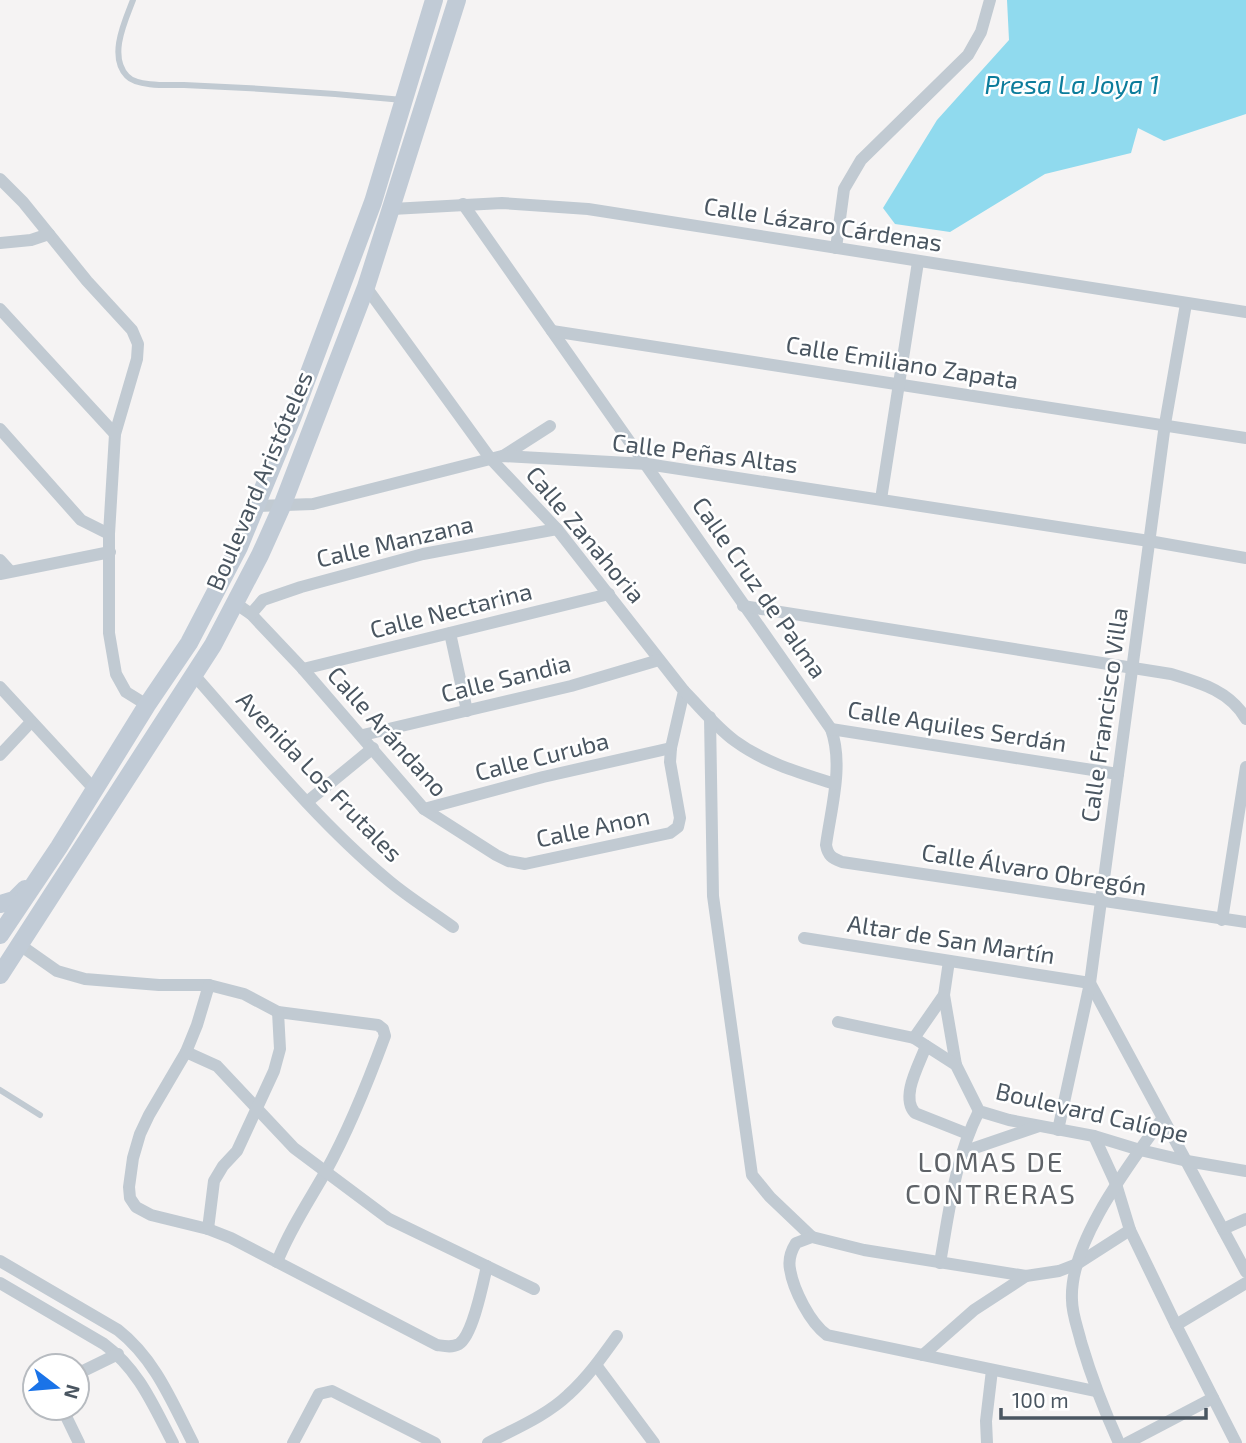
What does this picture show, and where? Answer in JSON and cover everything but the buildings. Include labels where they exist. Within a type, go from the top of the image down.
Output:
[{"type":"street","name":"Boulevard Aristóteles","points":[[0,935],[6,907],[59,848],[147,705],[189,643],[208,610],[258,506],[373,202],[434,0]]},
{"type":"street","name":"Boulevard Aristóteles","points":[[0,975],[13,945],[38,916],[213,645],[282,506],[366,287],[457,0]]},
{"type":"street","points":[[836,248],[844,189],[861,160],[968,55],[981,32],[990,0]]},
{"type":"street","points":[[0,179],[23,202],[136,338],[137,359],[115,434],[109,534],[108,633],[116,674],[126,692],[147,705]]},
{"type":"street","name":"Calle Lázaro Cárdenas","points":[[392,209],[463,204],[527,204],[588,209],[1246,312]]},
{"type":"street","name":"Calle Cruz de Palma","points":[[463,204],[831,729],[836,749],[835,784],[826,845]]},
{"type":"street","points":[[0,243],[32,240],[48,234]]},
{"type":"street","points":[[881,499],[918,262]]},
{"type":"street","name":"Calle Zanahoria","points":[[366,287],[496,457],[557,529],[684,691],[732,739],[752,753],[784,768],[835,784]]},
{"type":"street","name":"Calle Francisco Villa","points":[[1058,1130],[1090,983],[1165,425],[1186,304]]},
{"type":"street","points":[[0,309],[115,434]]},
{"type":"street","name":"Calle Emiliano Zapata","points":[[552,331],[1246,438]]},
{"type":"street","points":[[496,457],[550,426]]},
{"type":"street","points":[[0,429],[81,520],[109,534]]},
{"type":"street","name":"Calle Peñas Altas","points":[[258,506],[313,504],[496,457],[647,464],[1246,558]]},
{"type":"street","name":"Calle Manzana","points":[[251,614],[263,600],[301,587],[424,554],[557,529]]},
{"type":"street","points":[[0,560],[5,572],[110,552]]},
{"type":"street","name":"Calle Nectarina","points":[[303,669],[609,594]]},
{"type":"street","name":"Calle Arándano","points":[[235,603],[251,614],[303,669],[424,809],[496,855],[508,861],[525,864]]},
{"type":"street","points":[[743,606],[1171,674],[1203,683],[1223,694],[1241,710],[1246,719]]},
{"type":"street","points":[[450,633],[467,712]]},
{"type":"street","name":"Calle Sandia","points":[[363,736],[571,686],[659,660]]},
{"type":"street","name":"Avenida Los Frutales","points":[[194,675],[307,802],[360,855],[390,882],[453,927]]},
{"type":"street","points":[[0,687],[94,790]]},
{"type":"street","points":[[671,748],[684,691]]},
{"type":"street","points":[[710,717],[713,896],[752,1175],[812,1237],[864,1250],[1026,1276],[1059,1271],[1077,1264],[1130,1230]]},
{"type":"street","points":[[0,755],[31,722]]},
{"type":"street","name":"Calle Aquiles Serdán","points":[[831,729],[1118,774]]},
{"type":"street","points":[[307,802],[373,748]]},
{"type":"street","name":"Calle Curuba","points":[[424,809],[543,777],[671,748]]},
{"type":"street","name":"Calle Anon","points":[[525,864],[670,833],[678,827],[680,818],[671,748]]},
{"type":"street","points":[[1222,919],[1246,767]]},
{"type":"street","name":"Calle Álvaro Obregón","points":[[826,845],[832,858],[842,862],[1246,922]]},
{"type":"street","points":[[6,907],[23,917],[13,945],[57,971],[85,979],[159,985],[209,985],[244,994],[278,1012],[378,1025],[383,1029],[385,1036],[368,1080],[327,1170],[288,1235],[277,1262]]},
{"type":"street","name":"Altar de San Martín","points":[[804,938],[1090,983]]},
{"type":"street","points":[[949,961],[944,995],[956,1065]]},
{"type":"street","points":[[1090,983],[1246,1272]]},
{"type":"street","points":[[209,985],[186,1052],[149,1115],[133,1158],[129,1187],[130,1198],[136,1207],[151,1215],[208,1229],[437,1345],[449,1347],[458,1345],[464,1339],[470,1328],[487,1266]]},
{"type":"street","points":[[914,1038],[944,995]]},
{"type":"street","points":[[208,1229],[214,1181],[237,1151],[274,1071],[280,1049],[278,1012]]},
{"type":"street","points":[[838,1022],[914,1038],[956,1065]]},
{"type":"street","points":[[926,1046],[908,1097],[909,1107],[915,1113],[968,1134]]},
{"type":"street","points":[[186,1052],[217,1066],[294,1148],[327,1170],[389,1219],[534,1289]]},
{"type":"street","name":"Boulevard Calíope","points":[[956,1065],[979,1111],[1094,1136],[1186,1161],[1246,1171]]},
{"type":"street","points":[[940,1263],[952,1193],[968,1134],[979,1111]]},
{"type":"street","points":[[1119,1443],[1095,1391],[1072,1300],[1077,1264],[1116,1184],[1162,1119]]},
{"type":"street","points":[[963,1152],[1039,1126]]},
{"type":"street","points":[[1094,1136],[1116,1184],[1130,1230],[1236,1443]]},
{"type":"street","points":[[1223,1229],[1246,1219]]},
{"type":"street","points":[[812,1237],[796,1243],[789,1259],[790,1269],[813,1322],[827,1335],[1095,1391]]},
{"type":"street","points":[[0,1261],[118,1330],[142,1351],[160,1379],[193,1443]]},
{"type":"street","points":[[923,1355],[974,1310],[1026,1276]]},
{"type":"street","points":[[0,1283],[118,1354],[143,1387],[173,1443]]},
{"type":"street","points":[[1175,1325],[1246,1283]]},
{"type":"street","points":[[488,1443],[543,1413],[567,1396],[596,1366],[617,1336]]},
{"type":"street","points":[[91,1367],[118,1354]]},
{"type":"street","points":[[596,1366],[654,1443]]},
{"type":"street","points":[[987,1443],[986,1421],[992,1370]]},
{"type":"street","points":[[143,1387],[160,1379]]},
{"type":"street","points":[[293,1443],[319,1394],[332,1391],[435,1443]]},
{"type":"street","points":[[1127,1443],[1213,1398]]},
{"type":"street","points":[[69,1422],[79,1443]]},
{"type":"lane","points":[[133,0],[119,43],[120,59],[126,75],[137,81],[403,100]]},
{"type":"lane","points":[[0,1090],[40,1115]]},
{"type":"water","name":"Presa La Joya 1","points":[[1007,0],[1246,0],[1246,114],[1164,141],[1138,128],[1131,153],[1045,174],[950,232],[895,224],[883,208],[937,120],[1009,40]]},
{"type":"district","name":"LOMAS DE CONTRERAS","points":[[991,1178]]}]
